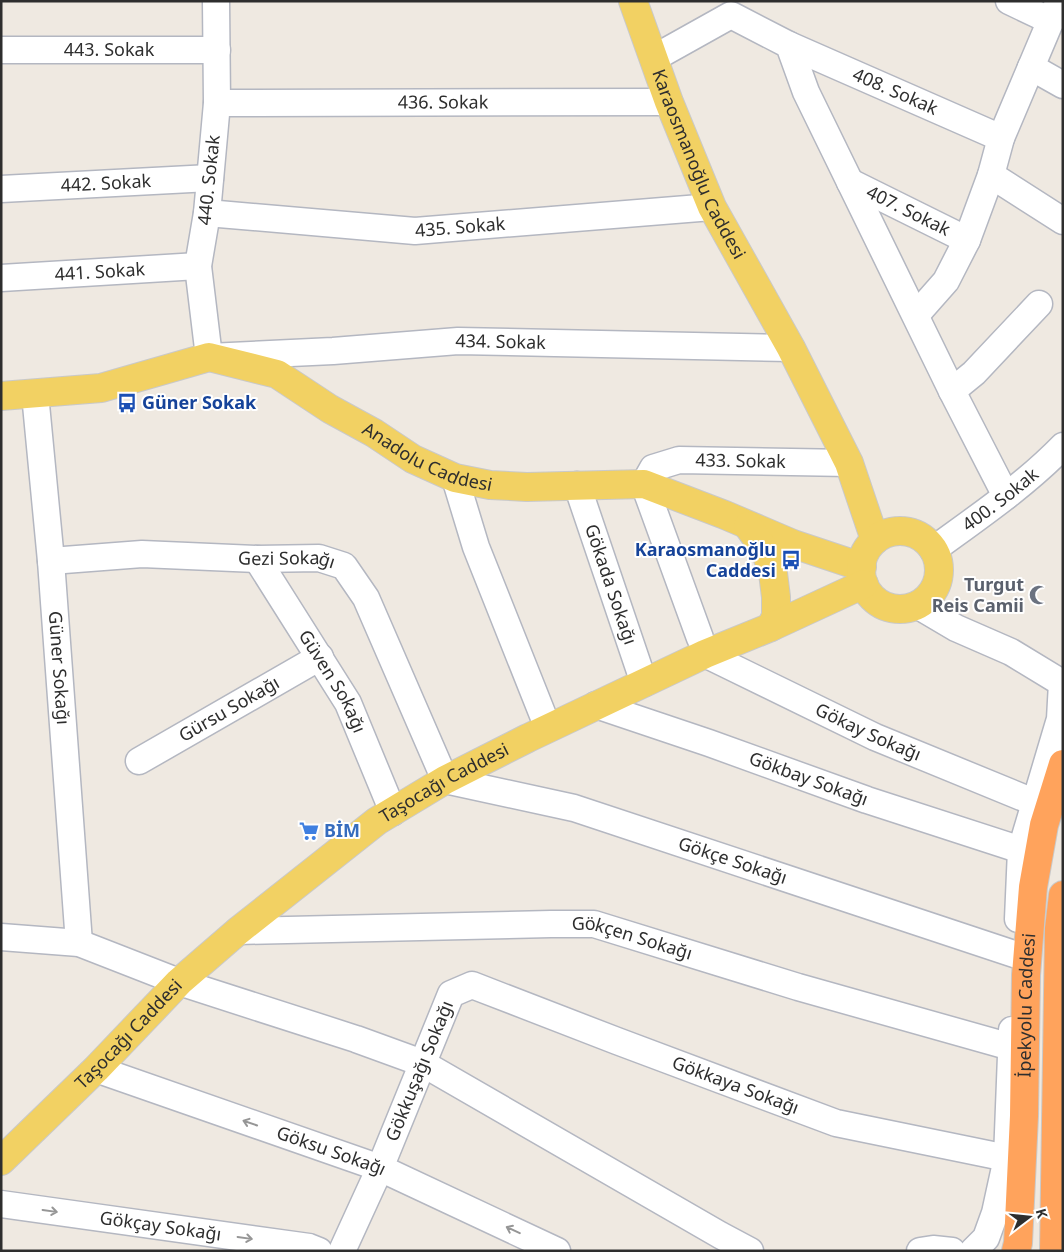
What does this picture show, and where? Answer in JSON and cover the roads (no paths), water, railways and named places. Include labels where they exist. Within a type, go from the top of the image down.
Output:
[{"type":"highway","name":"İpekyolu Caddesi","points":[[1016,1251],[1018,1243],[1024,1116],[1026,975],[1033,887],[1044,825],[1063,764]]},
{"type":"highway","name":"İpekyolu Caddesi","points":[[1054,1251],[1059,929],[1063,895]]},
{"type":"main road","name":"Karaosmanoğlu Caddesi","points":[[633,1],[669,102],[712,207],[791,348],[849,463],[875,540]]},
{"type":"main road","points":[[1,396],[101,388],[209,357]]},
{"type":"main road","name":"Anadolu Caddesi","points":[[209,357],[277,374],[330,410],[374,433],[413,459],[455,478],[490,485],[527,487],[644,484],[725,515],[863,576]]},
{"type":"main road","points":[[748,526],[765,550],[773,573],[776,616],[771,628]]},
{"type":"main road","points":[[897,531],[910,532],[921,537],[931,545],[933,550],[937,556],[940,568],[938,582],[932,594],[917,606],[897,610],[883,606],[872,598],[863,576],[866,550],[875,540],[885,534],[897,531]]},
{"type":"main road","name":"Taşocağı Caddesi","points":[[1,1161],[96,1069],[179,982],[238,931],[378,821],[446,780],[548,728],[644,683],[702,646],[771,628],[863,576]]},
{"type":"street","name":"440. Sokak","points":[[209,357],[198,266],[207,213],[217,104],[216,1]]},
{"type":"street","points":[[916,315],[946,281],[967,240],[991,175],[1001,138],[1055,11],[1009,1]]},
{"type":"street","points":[[654,58],[737,8]]},
{"type":"street","name":"408. Sokak","points":[[737,8],[789,46],[1001,138]]},
{"type":"street","points":[[789,46],[806,92],[1006,496]]},
{"type":"street","name":"443. Sokak","points":[[1,50],[217,50]]},
{"type":"street","points":[[1031,67],[1063,85]]},
{"type":"street","name":"436. Sokak","points":[[217,104],[669,102]]},
{"type":"street","points":[[991,175],[1063,221]]},
{"type":"street","name":"442. Sokak","points":[[1,189],[210,178]]},
{"type":"street","name":"407. Sokak","points":[[850,182],[967,240]]},
{"type":"street","name":"435. Sokak","points":[[207,213],[415,231],[712,207]]},
{"type":"street","name":"441. Sokak","points":[[1,278],[198,266]]},
{"type":"street","points":[[952,390],[974,373],[1039,304]]},
{"type":"street","name":"434. Sokak","points":[[209,357],[333,351],[458,341],[791,348]]},
{"type":"street","name":"Güner Sokağı","points":[[35,394],[51,560],[79,943]]},
{"type":"street","name":"400. Sokak","points":[[933,550],[1006,496],[1048,462],[1063,446]]},
{"type":"street","name":"433. Sokak","points":[[644,484],[653,468],[680,460],[849,463]]},
{"type":"street","points":[[455,478],[476,547],[548,728]]},
{"type":"street","points":[[644,484],[702,646]]},
{"type":"street","name":"Gökada Sokağı","points":[[577,485],[644,683]]},
{"type":"street","name":"Gezi Sokağı","points":[[51,560],[142,554],[257,559],[319,558],[344,566],[366,598],[446,780]]},
{"type":"street","name":"Güven Sokağı","points":[[257,559],[348,703],[393,812]]},
{"type":"street","points":[[917,606],[956,628],[1011,652],[1062,683],[1060,719],[1021,850],[1007,1158],[996,1213],[986,1238],[973,1251]]},
{"type":"street","name":"Gökay Sokağı","points":[[702,646],[875,737],[1036,803]]},
{"type":"street","name":"Gürsu Sokağı","points":[[139,761],[320,657]]},
{"type":"street","name":"Gökbay Sokağı","points":[[596,705],[709,743],[867,800],[1021,850]]},
{"type":"street","name":"Gökçe Sokağı","points":[[446,780],[574,808],[1017,955]]},
{"type":"street","name":"Gökçen Sokağı","points":[[238,931],[594,924],[798,987],[1011,1047]]},
{"type":"street","points":[[5,942],[79,943],[179,982],[356,1039],[422,1063],[750,1251]]},
{"type":"street","name":"Gökkuşağı Sokağı","points":[[342,1251],[380,1168],[451,994],[472,985]]},
{"type":"street","name":"Gökkaya Sokağı","points":[[472,985],[616,1042],[836,1123],[1007,1158]]},
{"type":"street","name":"Göksu Sokağı","points":[[96,1069],[380,1168],[558,1251]]},
{"type":"street","name":"Gökçay Sokağı","points":[[1,1204],[309,1247],[319,1251]]},
{"type":"street","points":[[920,1251],[952,1251]]},
{"type":"place","name":"Güner Sokak","points":[[127,403]]},
{"type":"place","name":"Karaosmanoğlu Caddesi","points":[[791,560]]},
{"type":"place","name":"Turgut Reis Camii","points":[[1039,595]]},
{"type":"place","name":"BİM","points":[[309,831]]}]
